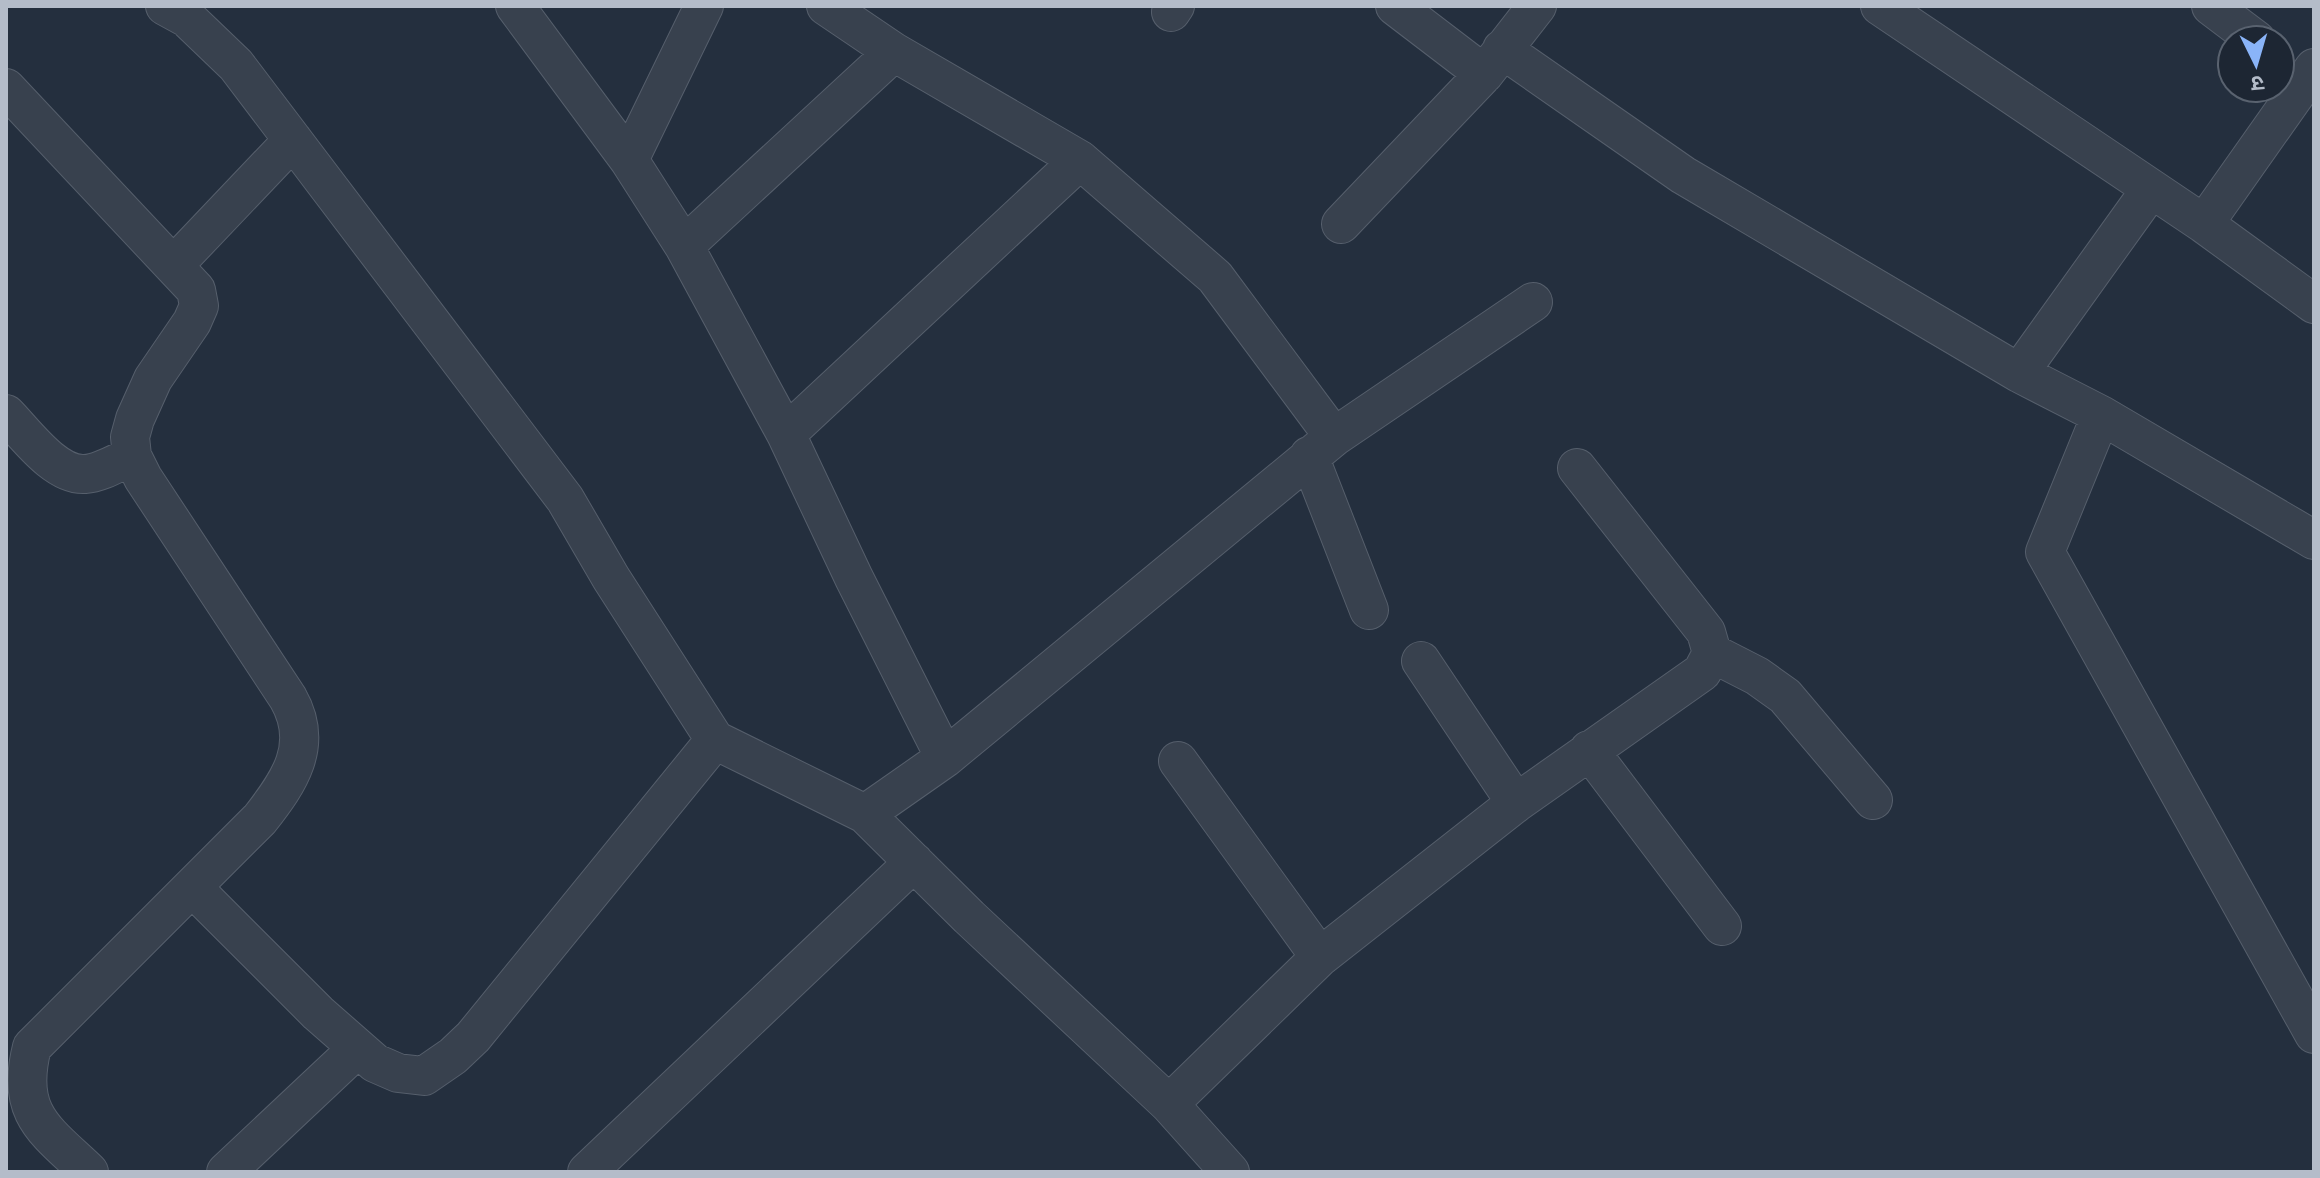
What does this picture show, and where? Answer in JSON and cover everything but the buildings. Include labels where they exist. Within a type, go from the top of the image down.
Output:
[{"type":"street","points":[[165,6],[187,18],[236,65],[565,499],[611,578],[715,740],[865,814],[969,917],[1169,1104],[1230,1172]]},
{"type":"street","points":[[515,6],[629,160],[684,246],[786,434],[945,758]]},
{"type":"street","points":[[629,160],[704,6]]},
{"type":"street","points":[[826,6],[894,52],[1080,160],[1215,277],[1321,446],[1369,610]]},
{"type":"street","points":[[1395,6],[2019,373],[2101,415],[2314,540]]},
{"type":"street","points":[[1341,224],[1493,62],[1537,6]]},
{"type":"street","points":[[1880,6],[2204,224],[2314,304]]},
{"type":"street","points":[[2211,6],[2235,24]]},
{"type":"street","points":[[684,246],[894,52]]},
{"type":"street","points":[[2204,224],[2304,72]]},
{"type":"street","points":[[6,88],[196,290],[199,306],[192,322],[153,379],[135,419],[130,437],[132,456],[143,478],[288,698],[295,711],[300,735],[297,759],[284,788],[260,819],[32,1047],[26,1071],[27,1095],[40,1125],[89,1172]]},
{"type":"street","points":[[174,265],[293,140]]},
{"type":"street","points":[[786,434],[1080,160]]},
{"type":"street","points":[[2019,373],[2151,189]]},
{"type":"street","points":[[865,814],[945,758],[1321,446],[1533,302]]},
{"type":"street","points":[[6,414],[52,462],[70,472],[85,474],[101,470],[132,456]]},
{"type":"street","points":[[2101,415],[2045,552],[2314,1034]]},
{"type":"street","points":[[1169,1104],[1320,957],[1516,803],[1702,672],[1712,653],[1706,632],[1577,468]]},
{"type":"street","points":[[1712,653],[1757,676],[1785,696],[1873,800]]},
{"type":"street","points":[[1421,661],[1516,803]]},
{"type":"street","points":[[192,887],[318,1013],[375,1063],[398,1073],[424,1076],[453,1056],[473,1037],[715,740]]},
{"type":"street","points":[[1589,750],[1722,926]]},
{"type":"street","points":[[1178,761],[1320,957]]},
{"type":"street","points":[[587,1172],[914,862]]},
{"type":"street","points":[[226,1172],[358,1048]]}]
